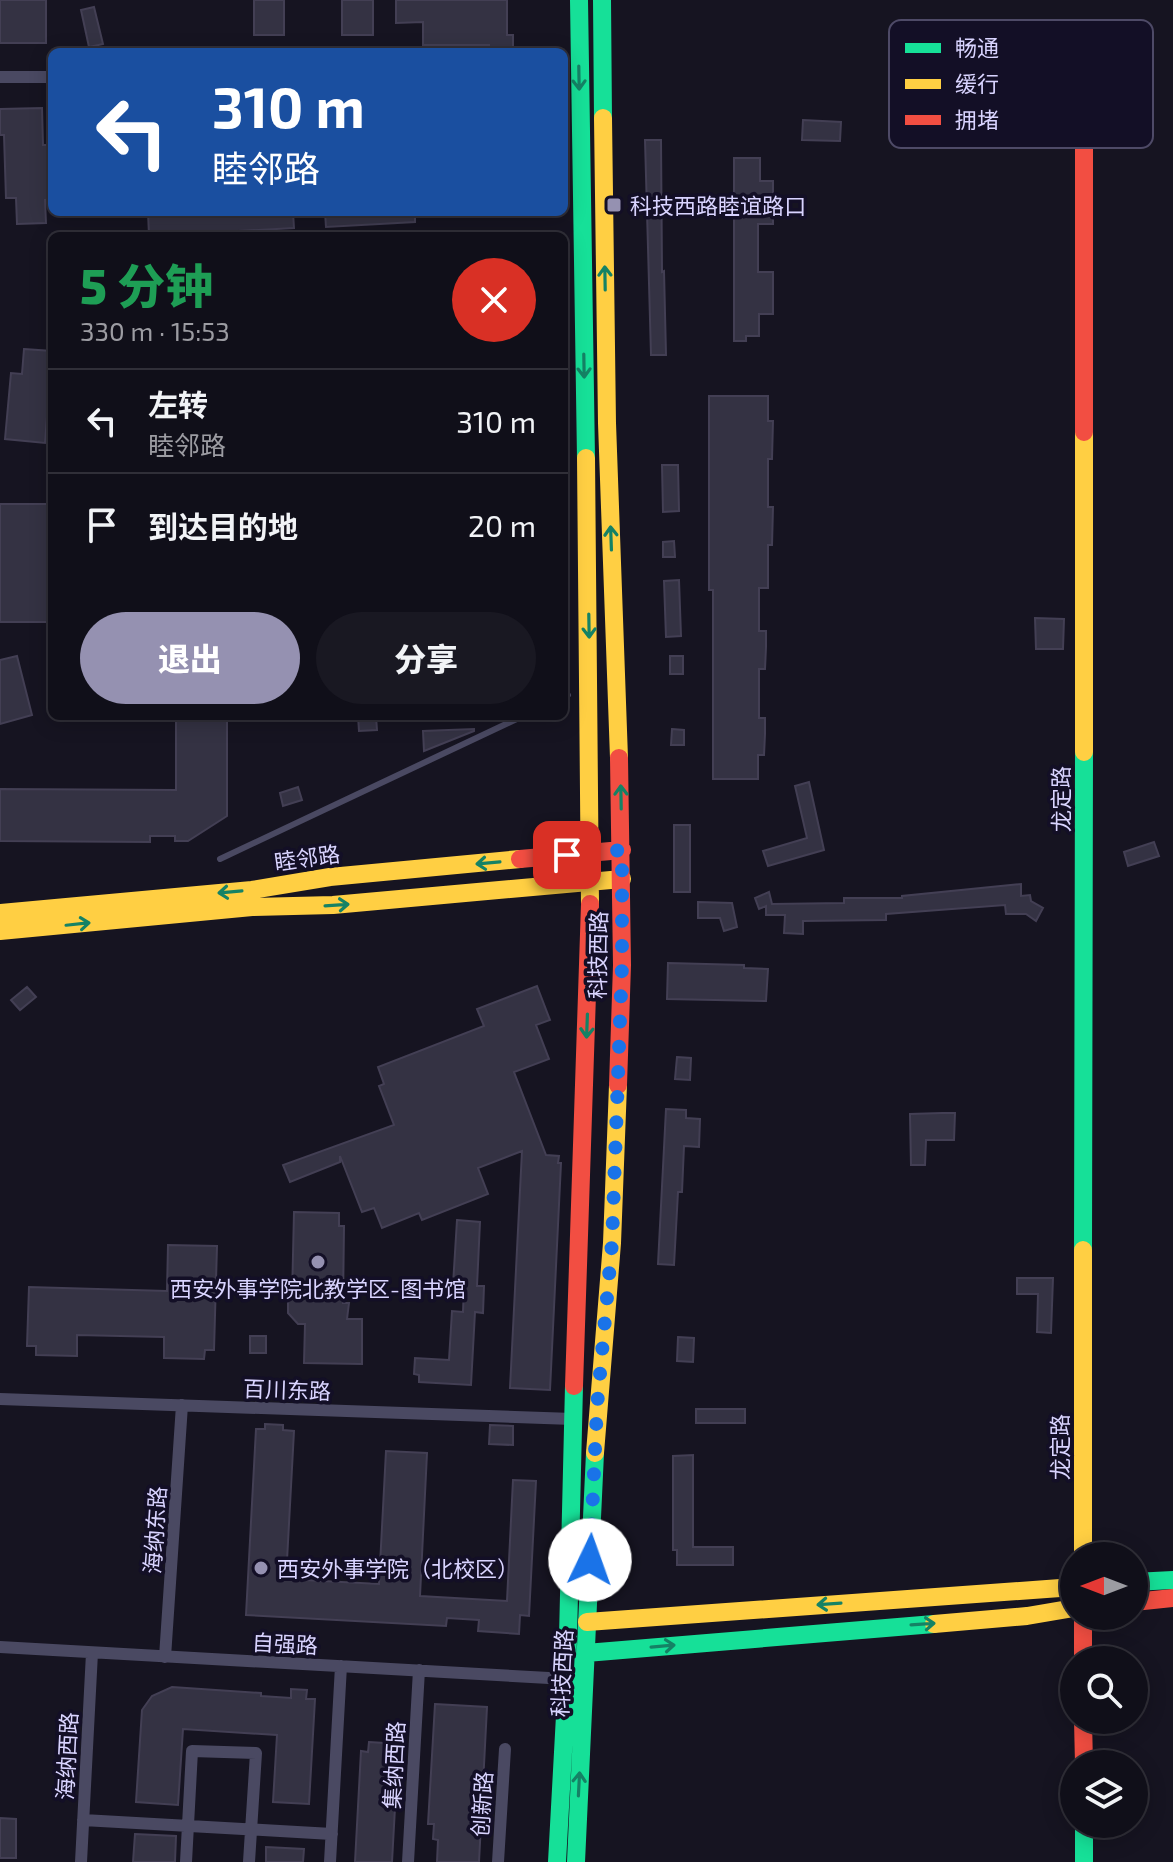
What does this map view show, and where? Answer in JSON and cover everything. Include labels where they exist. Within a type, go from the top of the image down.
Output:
[{"type":"street","name":"科技西路","points":[[557,1862],[567,1679],[590,955],[590,681],[579,0]]},
{"type":"street","name":"科技西路","points":[[576,1862],[597,1407],[612,1243],[621,980],[622,850],[607,423],[602,0]]},
{"type":"street","points":[[0,77],[48,77]]},
{"type":"street","name":"龙定路","points":[[1083,1542],[1084,148]]},
{"type":"street","name":"睦邻路","points":[[0,913],[252,890],[330,877],[622,850]]},
{"type":"street","name":"睦邻路","points":[[0,931],[252,907],[333,905],[622,879]]},
{"type":"street","name":"百川东路","points":[[0,1399],[573,1419]]},
{"type":"street","name":"海纳东路","points":[[165,1657],[182,1405]]},
{"type":"street","points":[[1148,1581],[1173,1580]]},
{"type":"street","points":[[587,1622],[1060,1588]]},
{"type":"street","points":[[1148,1601],[1173,1598]]},
{"type":"street","points":[[586,1653],[1027,1616],[1060,1610]]},
{"type":"street","name":"自强路","points":[[0,1647],[567,1679]]},
{"type":"street","name":"海纳西路","points":[[81,1862],[92,1653]]},
{"type":"street","points":[[330,1862],[341,1666]]},
{"type":"street","name":"集纳西路","points":[[408,1862],[419,1670]]},
{"type":"street","name":"创新路","points":[[498,1862],[505,1749]]},
{"type":"street","points":[[186,1862],[192,1751],[256,1753],[249,1862]]},
{"type":"street","points":[[83,1820],[332,1834]]},
{"type":"street","points":[[1084,1838],[1084,1862]]},
{"type":"lane","points":[[220,859],[515,720]]},
{"type":"building","points":[[0,0],[46,0],[46,43],[0,43]]},
{"type":"building","points":[[254,0],[284,0],[284,35],[254,35]]},
{"type":"building","points":[[342,0],[373,0],[373,35],[342,35]]},
{"type":"building","points":[[396,0],[507,0],[507,35],[513,35],[513,48],[423,45],[423,22],[396,23]]},
{"type":"building","points":[[94,7],[103,44],[89,47],[81,10]]},
{"type":"building","points":[[42,108],[43,145],[48,145],[46,223],[17,224],[16,198],[6,198],[0,109]]},
{"type":"building","points":[[803,120],[841,122],[840,141],[802,140]]},
{"type":"building","points":[[645,140],[661,140],[666,355],[651,355]]},
{"type":"building","points":[[734,158],[760,158],[760,181],[773,181],[773,224],[758,224],[758,272],[773,272],[773,314],[759,314],[759,336],[746,336],[746,341],[734,341]]},
{"type":"building","points":[[148,216],[293,216],[294,228],[149,232]]},
{"type":"building","points":[[325,216],[415,216],[415,222],[326,227]]},
{"type":"building","points":[[24,349],[48,351],[45,443],[5,439],[11,373],[22,374]]},
{"type":"building","points":[[709,396],[768,396],[768,421],[773,421],[772,459],[768,459],[768,507],[773,507],[772,545],[768,545],[768,588],[759,588],[759,631],[766,631],[766,647],[765,669],[759,669],[759,718],[765,718],[765,734],[764,755],[758,755],[758,779],[713,779]]},
{"type":"building","points":[[662,465],[678,465],[679,511],[663,512]]},
{"type":"building","points":[[0,504],[48,504],[48,622],[0,622]]},
{"type":"building","points":[[674,541],[675,557],[663,557],[663,542]]},
{"type":"building","points":[[679,580],[681,636],[666,637],[664,581]]},
{"type":"building","points":[[1035,618],[1064,619],[1063,649],[1036,649]]},
{"type":"building","points":[[17,656],[32,715],[0,724],[0,660]]},
{"type":"building","points":[[670,656],[683,656],[683,674],[670,674]]},
{"type":"building","points":[[176,720],[227,720],[227,816],[188,841],[175,841],[175,836],[150,836],[150,842],[0,841],[0,789],[176,790]]},
{"type":"building","points":[[358,720],[376,720],[377,730],[359,731]]},
{"type":"building","points":[[672,729],[684,730],[684,745],[671,745]]},
{"type":"building","points":[[423,731],[474,731],[424,751]]},
{"type":"building","points":[[809,782],[824,850],[768,866],[763,851],[807,838],[795,786]]},
{"type":"building","points":[[298,787],[302,800],[283,806],[280,793]]},
{"type":"building","points":[[674,825],[690,825],[690,892],[674,892]]},
{"type":"building","points":[[1154,842],[1159,856],[1128,866],[1124,852]]},
{"type":"building","points":[[1021,884],[1021,896],[1030,895],[1031,901],[1043,908],[1036,921],[1026,914],[1006,914],[1005,905],[886,914],[886,920],[803,921],[803,934],[784,933],[785,915],[766,915],[766,906],[759,909],[755,898],[769,892],[772,904],[844,903],[844,898],[902,898]]},
{"type":"building","points":[[698,902],[732,903],[737,927],[724,931],[720,918],[698,918]]},
{"type":"building","points":[[668,963],[744,965],[744,968],[768,969],[766,1001],[667,999]]},
{"type":"building","points":[[537,986],[550,1020],[536,1025],[549,1059],[514,1072],[546,1155],[559,1156],[558,1163],[561,1163],[550,1390],[510,1388],[522,1151],[478,1168],[488,1194],[422,1220],[419,1213],[382,1228],[374,1208],[362,1212],[340,1156],[340,1162],[290,1182],[283,1165],[394,1125],[379,1086],[384,1084],[378,1067],[484,1026],[477,1009]]},
{"type":"building","points":[[27,987],[36,997],[20,1010],[11,1000]]},
{"type":"building","points":[[677,1057],[691,1058],[690,1080],[675,1079]]},
{"type":"building","points":[[666,1109],[686,1110],[686,1118],[700,1119],[699,1147],[684,1146],[674,1265],[658,1264]]},
{"type":"building","points":[[955,1113],[954,1140],[926,1140],[925,1165],[911,1165],[910,1114]]},
{"type":"building","name":"西安外事学院北教学区-图书馆","points":[[294,1212],[339,1213],[339,1226],[344,1226],[343,1303],[349,1303],[347,1319],[362,1319],[362,1364],[304,1363],[305,1324],[298,1324],[288,1313],[288,1298],[292,1298]]},
{"type":"building","points":[[457,1220],[480,1222],[477,1286],[484,1286],[483,1313],[475,1312],[471,1385],[419,1382],[419,1375],[414,1374],[415,1358],[449,1360],[452,1311],[463,1312],[464,1286],[453,1285]]},
{"type":"building","points":[[168,1245],[217,1246],[214,1350],[205,1350],[204,1359],[164,1358],[164,1337],[77,1335],[77,1356],[36,1355],[36,1346],[27,1346],[29,1287],[167,1291]]},
{"type":"building","points":[[1017,1278],[1053,1278],[1051,1333],[1037,1332],[1038,1294],[1017,1294]]},
{"type":"building","points":[[250,1336],[266,1336],[266,1353],[250,1353]]},
{"type":"building","points":[[678,1337],[694,1338],[693,1362],[677,1361]]},
{"type":"building","points":[[696,1409],[745,1409],[745,1423],[696,1423]]},
{"type":"building","points":[[265,1424],[283,1425],[283,1430],[294,1431],[286,1579],[379,1584],[386,1451],[427,1453],[420,1596],[507,1601],[513,1480],[536,1481],[529,1616],[520,1615],[519,1634],[478,1631],[479,1620],[447,1618],[446,1626],[246,1615],[256,1429],[265,1429]]},
{"type":"building","points":[[490,1425],[513,1426],[513,1445],[489,1444]]},
{"type":"building","points":[[693,1455],[693,1547],[733,1547],[733,1565],[677,1565],[677,1550],[673,1550],[673,1456]]},
{"type":"building","points":[[172,1687],[291,1698],[291,1689],[307,1690],[306,1699],[315,1699],[309,1804],[273,1802],[277,1735],[183,1729],[178,1805],[136,1802],[142,1710],[152,1696]]},
{"type":"building","points":[[435,1704],[487,1707],[479,1862],[437,1862],[438,1840],[433,1839],[434,1824],[428,1824]]},
{"type":"building","points":[[369,1742],[384,1743],[383,1752],[398,1753],[392,1862],[355,1862],[361,1751],[368,1752]]},
{"type":"building","points":[[0,1818],[16,1819],[16,1858],[0,1858]]},
{"type":"building","points":[[135,1834],[176,1836],[175,1862],[133,1862]]},
{"type":"building","points":[[266,1847],[304,1849],[303,1862],[266,1862]]},
{"type":"traffic: fast","points":[[579,0],[586,458]]},
{"type":"traffic: fast","points":[[602,0],[603,118]]},
{"type":"traffic: fast","points":[[1083,1250],[1084,752]]},
{"type":"traffic: fast","points":[[557,1862],[567,1679],[574,1386]]},
{"type":"traffic: fast","points":[[576,1862],[595,1453]]},
{"type":"traffic: fast","points":[[1148,1581],[1173,1580]]},
{"type":"traffic: fast","points":[[586,1653],[934,1624]]},
{"type":"traffic: fast","points":[[1084,1838],[1084,1862]]},
{"type":"traffic: slow","points":[[603,118],[607,423],[619,758]]},
{"type":"traffic: slow","points":[[1084,432],[1084,752]]},
{"type":"traffic: slow","points":[[586,458],[590,904]]},
{"type":"traffic: slow","points":[[0,913],[252,890],[330,877],[520,859]]},
{"type":"traffic: slow","points":[[0,931],[252,907],[333,905],[622,879]]},
{"type":"traffic: slow","points":[[595,1453],[612,1243],[618,1085]]},
{"type":"traffic: slow","points":[[1083,1250],[1083,1542]]},
{"type":"traffic: slow","points":[[587,1622],[1060,1588]]},
{"type":"traffic: slow","points":[[934,1624],[1060,1610]]},
{"type":"traffic: jam","points":[[1084,148],[1084,432]]},
{"type":"traffic: jam","points":[[618,1085],[622,965],[619,758]]},
{"type":"traffic: jam","points":[[520,859],[622,850]]},
{"type":"traffic: jam","points":[[574,1386],[590,904]]},
{"type":"traffic: jam","points":[[1148,1601],[1173,1598]]},
{"type":"traffic: jam","points":[[1083,1630],[1083,1646]]},
{"type":"traffic: jam","points":[[1083,1734],[1084,1750]]},
{"type":"place","name":"科技西路睦谊路口","points":[[614,205]]},
{"type":"place","name":"西安外事学院北教学区-图书馆","points":[[318,1262]]},
{"type":"place","name":"西安外事学院（北校区）","points":[[261,1568]]},
{"type":"route","points":[[567,855],[622,850],[622,965],[612,1243],[597,1407],[590,1560]]}]
